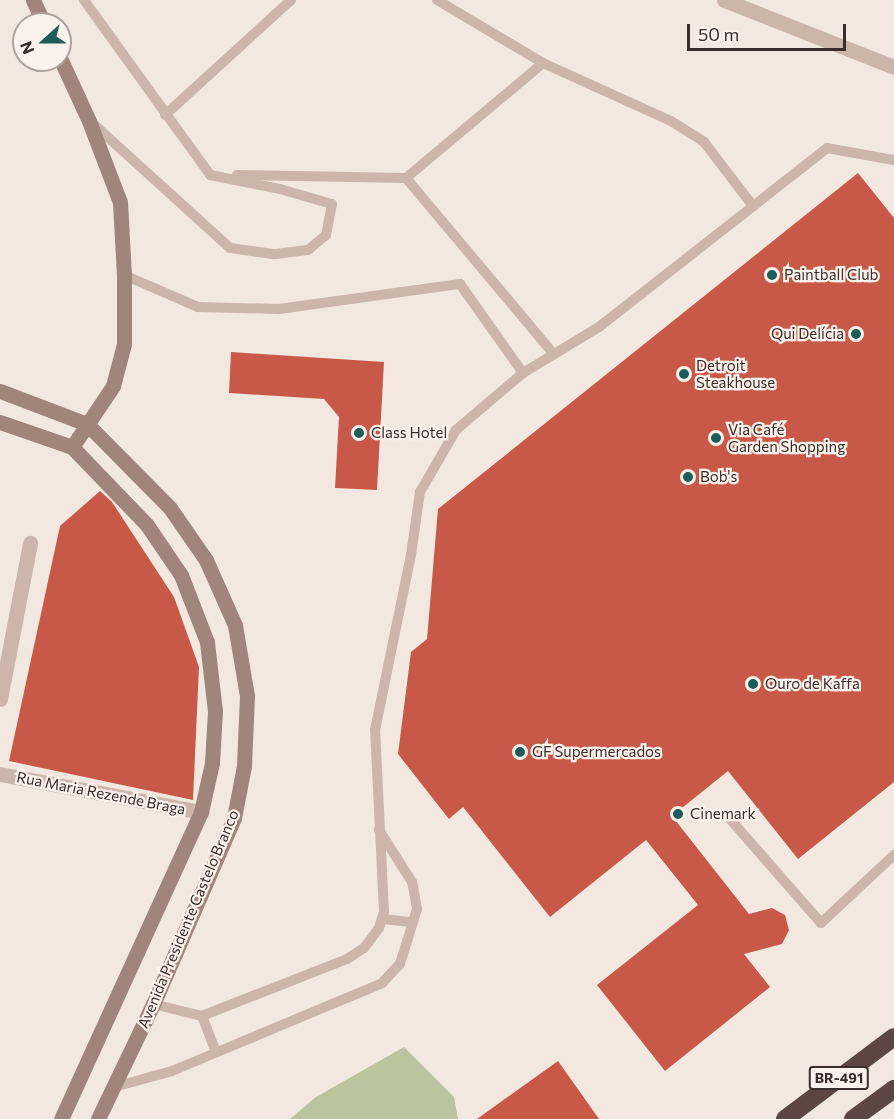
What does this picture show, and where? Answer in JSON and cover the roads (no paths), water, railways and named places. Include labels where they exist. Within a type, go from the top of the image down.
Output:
[{"type":"highway","name":"BR-491","points":[[785,1119],[894,1037]]},
{"type":"highway","name":"BR-491","points":[[853,1119],[894,1089]]},
{"type":"main road","points":[[66,72],[89,121],[120,202],[124,275],[124,344],[113,386],[72,447]]},
{"type":"main road","name":"Avenida Presidente Castelo Branco","points":[[0,391],[87,424],[170,508],[206,560],[235,625],[247,696],[244,766],[234,819],[153,1004],[98,1119]]},
{"type":"main road","name":"Avenida Presidente Castelo Branco","points":[[0,422],[72,447],[147,525],[180,575],[207,642],[215,711],[212,763],[201,812],[61,1119]]},
{"type":"street","points":[[724,0],[745,4],[894,67]]},
{"type":"street","points":[[0,699],[30,543]]},
{"type":"street","name":"Rua Maria Rezende Braga","points":[[0,774],[201,812]]},
{"type":"lane","points":[[84,0],[210,175],[280,189],[332,204],[326,235],[308,250],[273,254],[230,248],[89,121]]},
{"type":"lane","points":[[165,115],[291,0]]},
{"type":"lane","points":[[437,0],[543,63],[671,121],[704,142],[753,206]]},
{"type":"lane","points":[[210,175],[406,178],[543,63]]},
{"type":"lane","points":[[153,1004],[202,1016],[347,959],[364,948],[382,919],[384,912],[375,730],[411,555],[420,492],[456,430],[524,373],[598,327],[826,148],[894,160]]},
{"type":"lane","points":[[406,178],[553,353]]},
{"type":"lane","points":[[124,275],[198,307],[279,309],[460,284],[524,373]]},
{"type":"lane","points":[[730,819],[821,923],[894,855]]},
{"type":"lane","points":[[114,1087],[172,1071],[382,983],[400,964],[417,909],[412,882],[379,829]]},
{"type":"lane","points":[[382,919],[413,922]]},
{"type":"lane","points":[[202,1016],[216,1052]]},
{"type":"place","name":"Paintball Club","points":[[772,275]]},
{"type":"place","name":"Qui Delícia","points":[[856,334]]},
{"type":"place","name":"Detroit Steakhouse","points":[[684,374]]},
{"type":"place","name":"Class Hotel","points":[[359,433]]},
{"type":"place","name":"Via Café Garden Shopping","points":[[716,438]]},
{"type":"place","name":"Bob's","points":[[688,477]]},
{"type":"place","name":"Ouro de Kaffa","points":[[753,684]]},
{"type":"place","name":"GF Supermercados","points":[[520,752]]},
{"type":"place","name":"Cinemark","points":[[678,814]]}]
